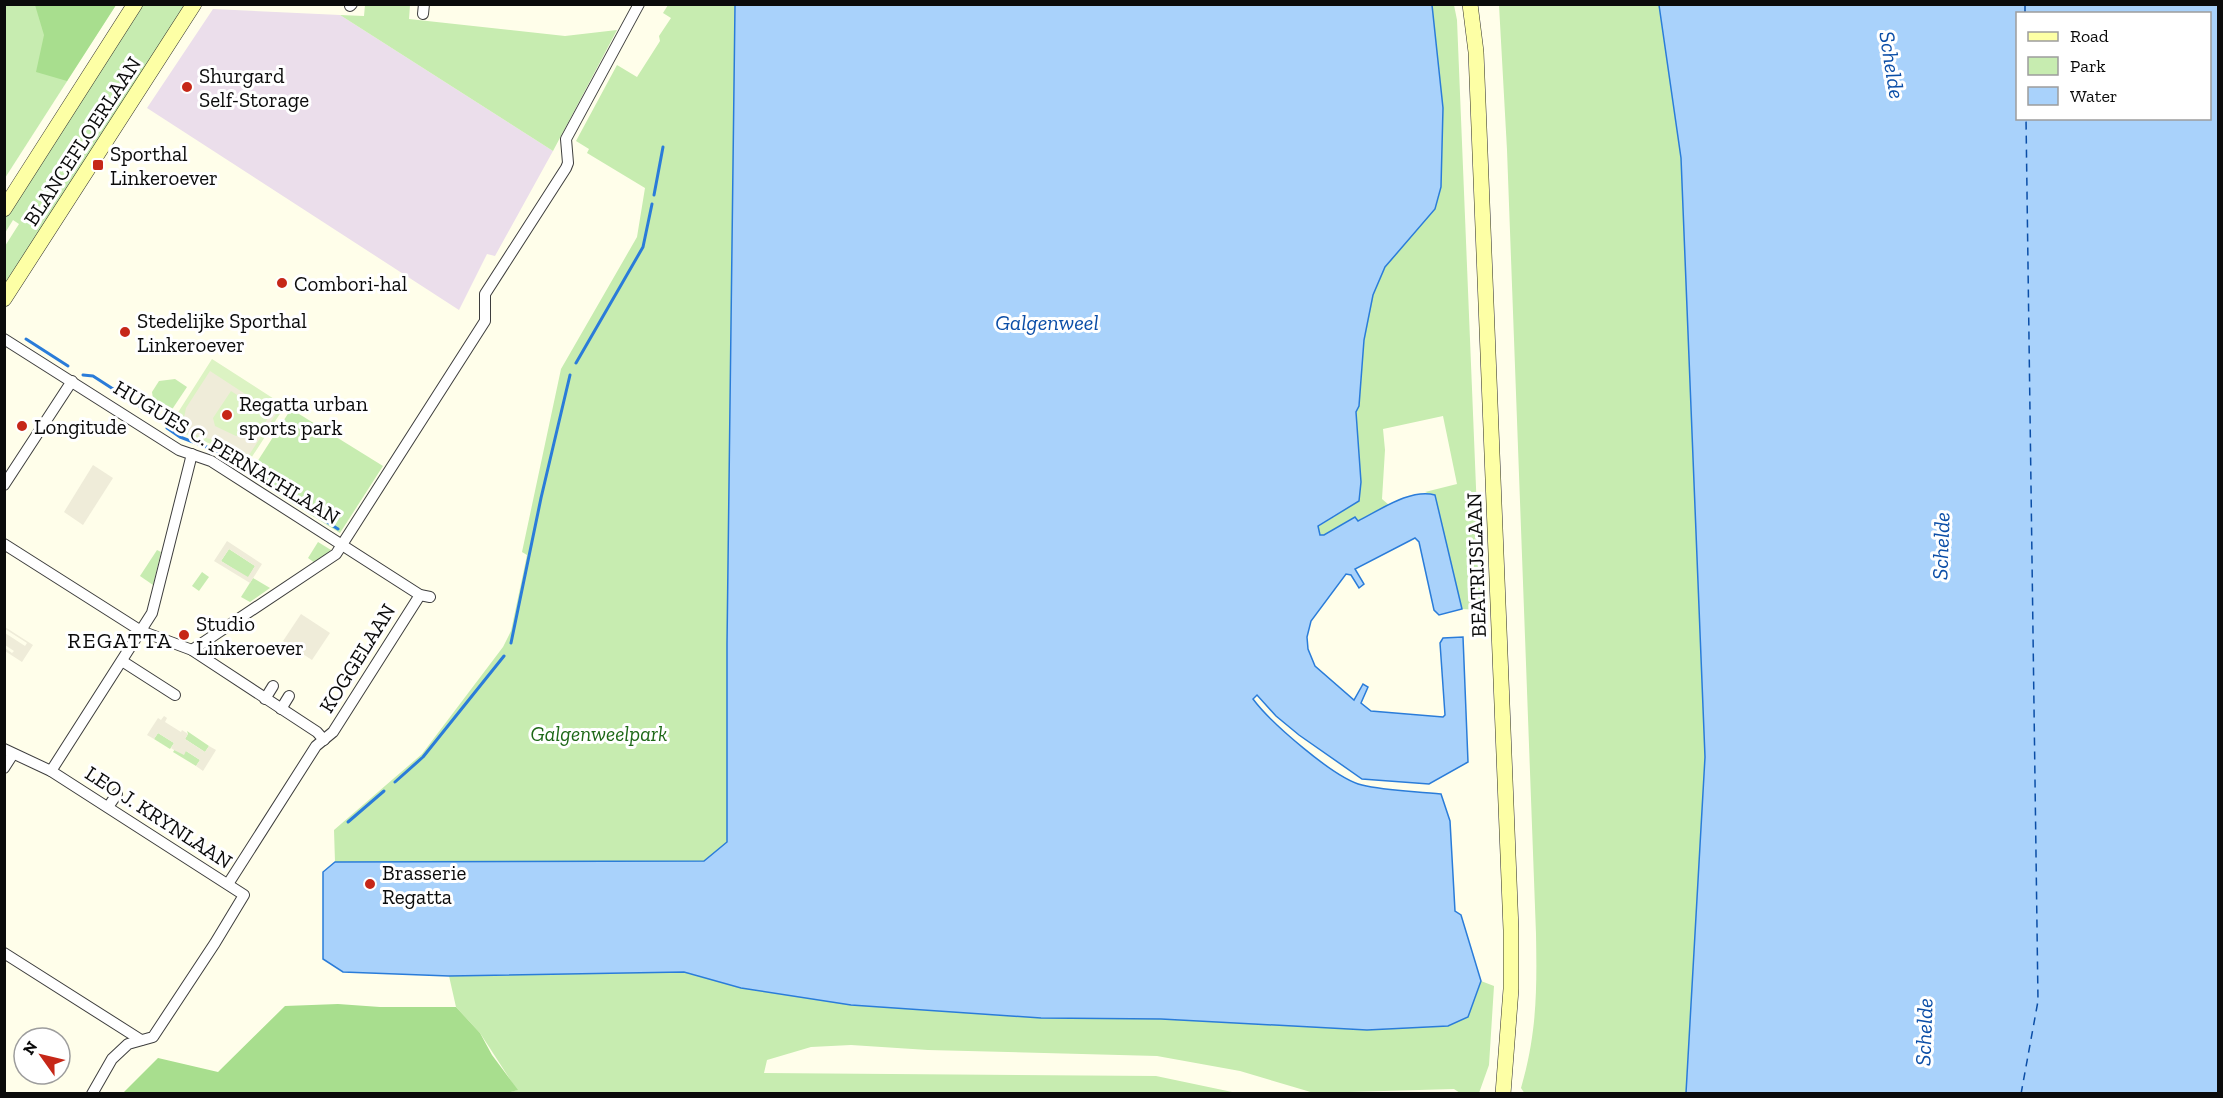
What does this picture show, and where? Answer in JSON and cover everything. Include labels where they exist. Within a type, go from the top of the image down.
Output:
[{"type":"street","name":"BLANCEFLOERLAAN","points":[[4,209],[135,4]]},
{"type":"street","name":"BLANCEFLOERLAAN","points":[[4,299],[194,4]]},
{"type":"street","points":[[192,650],[333,557],[342,544],[485,321],[485,294],[566,168],[568,158],[566,139],[639,4]]},
{"type":"street","name":"BEATRIJSLAAN","points":[[1470,4],[1475,35]]},
{"type":"street","name":"BEATRIJSLAAN","points":[[1476,4],[1475,35],[1511,930],[1511,989],[1503,1094]]},
{"type":"street","name":"HUGUES C. PERNATHLAAN","points":[[4,339],[179,450],[211,461],[425,596]]},
{"type":"street","points":[[4,485],[72,381]]},
{"type":"street","points":[[51,771],[152,613],[192,454]]},
{"type":"street","points":[[4,544],[141,632],[192,650],[271,706],[317,732],[324,740]]},
{"type":"street","name":"KOGGELAAN","points":[[228,884],[316,746],[333,732],[358,687],[425,596]]},
{"type":"street","points":[[122,661],[175,695]]},
{"type":"street","points":[[271,706],[273,686]]},
{"type":"street","points":[[271,706],[289,696]]},
{"type":"street","points":[[4,768],[9,752]]},
{"type":"street","name":"LEO J. KRYNLAAN","points":[[9,752],[51,771],[244,895],[215,944],[153,1037],[141,1040]]},
{"type":"street","points":[[108,807],[117,794]]},
{"type":"street","points":[[4,953],[141,1040]]},
{"type":"street","points":[[92,1094],[112,1059],[128,1044],[141,1040]]},
{"type":"shaded area","points":[[213,9],[340,15],[553,151],[495,256],[487,254],[459,310],[147,108]]},
{"type":"shaded area","points":[[210,371],[276,414],[249,455],[234,446],[189,433],[180,428],[177,421],[179,418],[184,418],[186,408]],"holes":[[[231,391],[269,416],[259,433],[252,430],[241,436],[215,426],[213,418]]]},
{"type":"shaded area","points":[[93,465],[113,478],[83,525],[64,512]]},
{"type":"shaded area","points":[[227,541],[262,564],[250,583],[214,561]],"holes":[[[229,549],[255,566],[248,577],[221,561]]]},
{"type":"shaded area","points":[[301,614],[330,633],[312,660],[283,641]]},
{"type":"shaded area","points":[[5,627],[33,645],[22,662],[5,651],[5,648],[12,653],[14,651],[5,645],[5,633],[25,646],[27,643]]},
{"type":"shaded area","points":[[164,716],[167,718],[165,722],[188,734],[185,739],[205,752],[209,746],[216,750],[203,771],[196,766],[200,760],[186,751],[184,755],[174,750],[171,748],[174,743],[158,733],[154,739],[147,735],[158,718],[161,720]]},
{"type":"green space","points":[[4,5],[116,5],[5,178],[4,178]]},
{"type":"green space","points":[[35,5],[116,5],[67,81],[36,72],[44,35]]},
{"type":"green space","points":[[140,5],[188,5],[5,292],[5,246],[19,224],[13,220],[5,233],[5,217]]},
{"type":"green space","points":[[365,5],[410,5],[409,19],[565,36],[617,30],[553,151],[340,15],[364,16]]},
{"type":"green space","name":"Galgenweelpark","points":[[668,5],[735,5],[727,644],[727,842],[704,861],[335,862],[334,830],[422,754],[503,647],[511,631],[527,555],[522,552],[561,369],[637,237],[645,188],[587,153],[589,149],[576,141],[617,65],[637,77],[660,41],[659,36],[671,18],[663,13]]},
{"type":"green space","points":[[1432,5],[1454,5],[1457,20],[1481,610],[1462,609],[1435,496],[1425,492],[1457,484],[1443,416],[1383,429],[1385,450],[1382,499],[1389,505],[1357,521],[1354,518],[1324,535],[1320,535],[1318,527],[1359,501],[1356,412],[1359,406],[1364,340],[1373,295],[1385,267],[1435,209],[1441,187],[1443,108]]},
{"type":"green space","points":[[1499,5],[1659,5],[1681,158],[1705,757],[1686,1093],[1525,1094],[1521,1088],[1530,1049],[1535,1011],[1536,934],[1507,150]]},
{"type":"green space","name":"Regatta urban sports park","points":[[212,359],[285,406],[246,466],[216,446],[183,433],[170,425]]},
{"type":"green space","points":[[175,379],[187,387],[169,414],[154,405],[152,392],[159,381]]},
{"type":"green space","points":[[291,409],[383,466],[340,533],[248,476]]},
{"type":"green space","points":[[318,542],[331,550],[315,563],[308,558]]},
{"type":"green space","points":[[229,549],[255,566],[248,578],[221,561]]},
{"type":"green space","points":[[157,550],[161,552],[153,585],[140,576]]},
{"type":"green space","points":[[202,572],[209,577],[199,591],[192,586]]},
{"type":"green space","points":[[253,578],[270,588],[250,602],[241,597]]},
{"type":"green space","points":[[187,731],[209,746],[205,752],[185,739]]},
{"type":"green space","points":[[158,733],[174,743],[170,749],[154,739]]},
{"type":"green space","points":[[175,749],[186,751],[200,760],[196,766],[173,752]]},
{"type":"green space","points":[[684,972],[741,988],[851,1005],[1041,1018],[1161,1019],[1367,1030],[1448,1025],[1475,999],[1481,981],[1494,986],[1489,1065],[1479,1093],[1460,1093],[1454,1089],[1314,1093],[1240,1071],[1157,1056],[928,1050],[851,1045],[811,1047],[767,1060],[764,1073],[1156,1076],[1237,1093],[503,1094],[517,1090],[480,1033],[456,1007],[449,976]]},
{"type":"green space","points":[[338,1004],[380,1007],[456,1007],[480,1033],[492,1055],[518,1090],[503,1094],[123,1093],[158,1058],[218,1072],[285,1006]]},
{"type":"water","name":"Galgenweel","points":[[735,5],[1432,5],[1443,108],[1441,187],[1435,209],[1385,267],[1373,295],[1364,340],[1359,406],[1356,412],[1361,482],[1359,501],[1318,526],[1320,535],[1324,535],[1355,517],[1358,521],[1406,497],[1435,495],[1462,609],[1439,615],[1434,610],[1419,542],[1415,538],[1355,569],[1364,584],[1359,588],[1351,575],[1346,574],[1311,621],[1307,637],[1308,649],[1315,666],[1354,700],[1363,684],[1368,687],[1361,703],[1371,711],[1443,717],[1445,715],[1440,643],[1443,638],[1463,637],[1468,762],[1429,784],[1362,779],[1299,735],[1276,716],[1257,695],[1253,699],[1273,721],[1304,748],[1350,781],[1381,789],[1441,794],[1450,821],[1455,911],[1461,915],[1481,981],[1468,1017],[1448,1026],[1367,1030],[1161,1019],[1041,1018],[851,1005],[741,988],[684,972],[449,976],[343,972],[323,959],[323,872],[335,862],[704,861],[727,842],[727,644]]},
{"type":"water","name":"Schelde","points":[[1659,5],[2218,5],[2218,1093],[1686,1093],[1705,757],[1681,158]]},
{"type":"waterway","points":[[654,195],[663,147]]},
{"type":"waterway","points":[[576,363],[643,247],[652,204]]},
{"type":"waterway","points":[[26,339],[68,366]]},
{"type":"waterway","points":[[83,375],[93,376],[161,420]]},
{"type":"waterway","points":[[511,643],[541,498],[570,375]]},
{"type":"waterway","points":[[167,428],[180,437],[217,451],[244,469]]},
{"type":"waterway","points":[[250,473],[338,529]]},
{"type":"waterway","points":[[395,782],[423,757],[504,656]]},
{"type":"waterway","points":[[348,822],[384,791]]},
{"type":"ferry route","points":[[2025,4],[2025,12]]},
{"type":"ferry route","points":[[2021,1094],[2038,1001],[2026,120]]},
{"type":"place","name":"Shurgard Self-Storage","points":[[187,87]]},
{"type":"place","name":"Sporthal Linkeroever","points":[[98,165]]},
{"type":"place","name":"Combori-hal","points":[[282,283]]},
{"type":"place","name":"Stedelijke Sporthal Linkeroever","points":[[125,332]]},
{"type":"place","name":"Regatta urban sports park","points":[[227,415]]},
{"type":"place","name":"Longitude","points":[[22,426]]},
{"type":"place","name":"Studio Linkeroever","points":[[184,635]]},
{"type":"place","name":"Brasserie Regatta","points":[[370,884]]},
{"type":"district","name":"REGATTA","points":[[120,640]]}]
